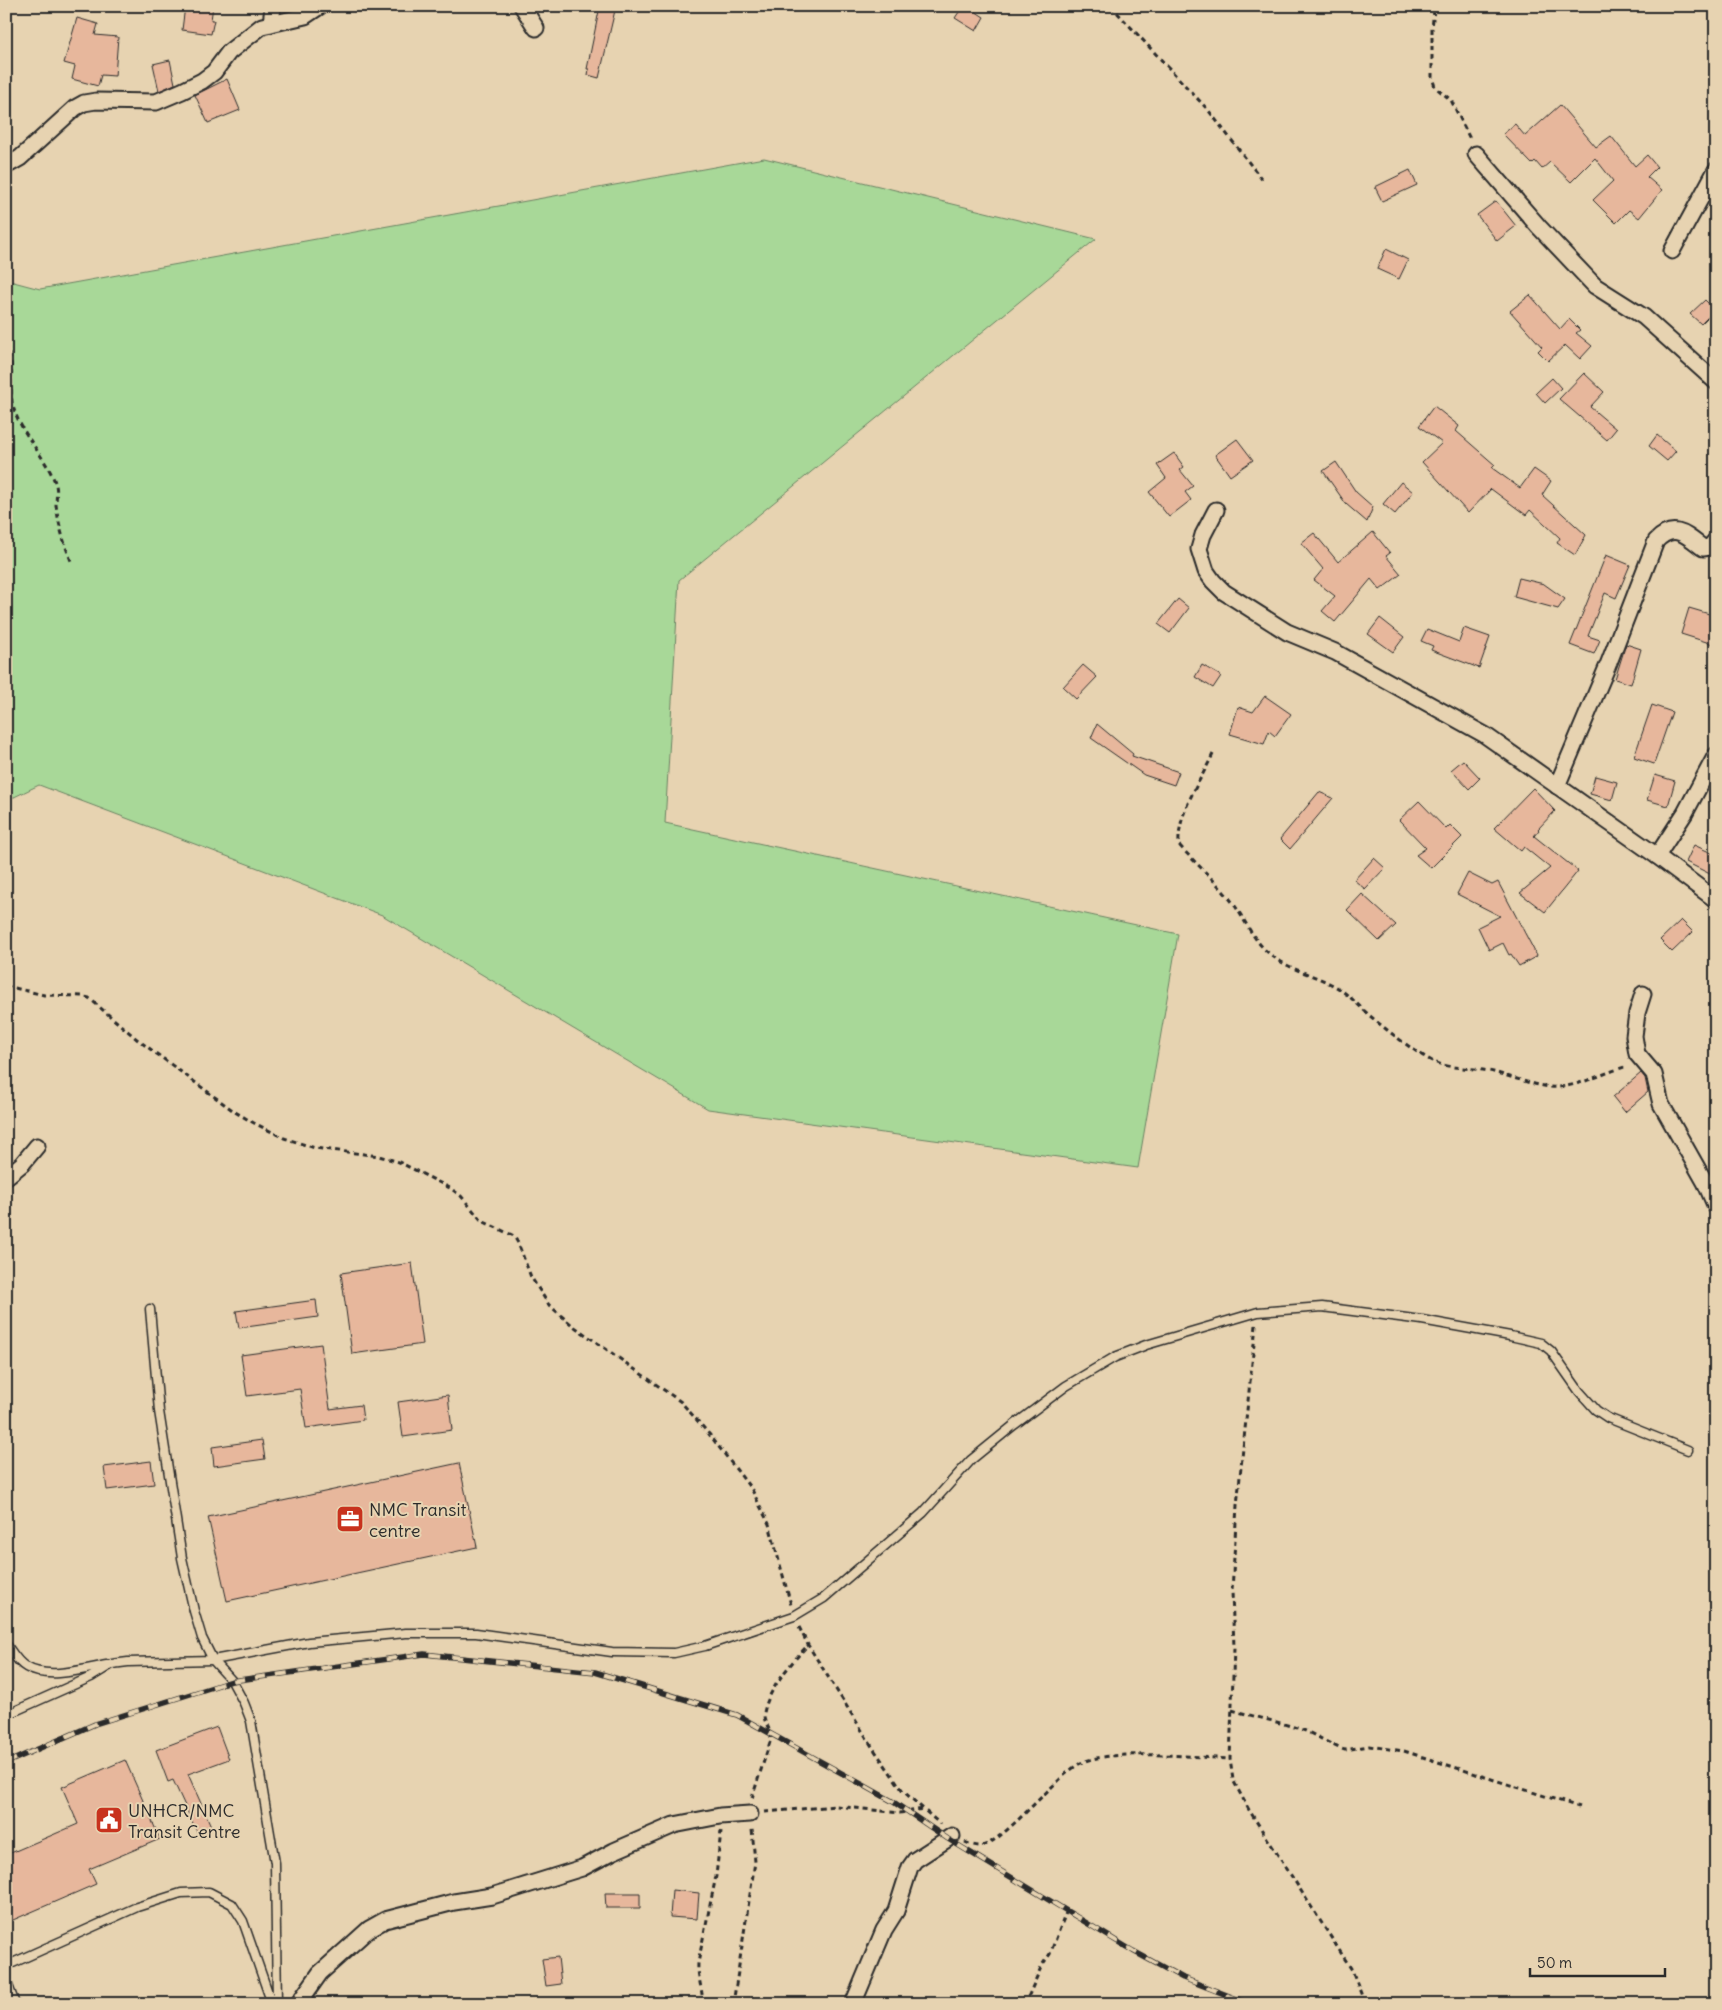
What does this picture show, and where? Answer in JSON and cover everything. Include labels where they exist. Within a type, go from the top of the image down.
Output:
[{"type":"street","points":[[271,24],[273,6]]},
{"type":"street","points":[[6,166],[20,158],[75,108],[84,103],[96,101],[156,102],[202,81],[214,72],[229,52],[262,26],[305,16],[320,6]]},
{"type":"street","points":[[522,6],[536,28]]},
{"type":"street","points":[[1476,154],[1538,226],[1595,286],[1644,318],[1716,382]]},
{"type":"street","points":[[1672,250],[1716,170]]},
{"type":"street","points":[[1216,510],[1203,535],[1199,549],[1206,571],[1224,592],[1288,632],[1335,652],[1485,735],[1657,856],[1716,900]]},
{"type":"street","points":[[1557,786],[1608,665],[1656,542],[1664,533],[1674,531],[1686,535],[1703,548],[1710,547],[1716,540]]},
{"type":"street","points":[[1657,856],[1685,813],[1716,755]]},
{"type":"street","points":[[1643,994],[1637,1013],[1634,1036],[1637,1054],[1654,1074],[1661,1104],[1705,1182],[1716,1207]]},
{"type":"street","points":[[6,1177],[22,1164],[37,1146]]},
{"type":"street","points":[[298,2004],[320,1973],[369,1929],[385,1920],[454,1902],[492,1896],[582,1868],[614,1850],[674,1825],[720,1816],[750,1814]]},
{"type":"street","points":[[853,2004],[884,1930],[896,1911],[910,1867],[915,1860],[952,1836]]},
{"type":"lane","points":[[6,1644],[19,1662],[33,1671],[64,1673],[128,1662],[213,1660],[309,1642],[406,1633],[476,1633],[612,1652],[674,1653],[706,1646],[794,1616],[824,1598],[923,1513],[971,1460],[1066,1386],[1115,1357],[1146,1345],[1258,1312],[1322,1307],[1422,1320],[1541,1343],[1551,1351],[1579,1391],[1596,1410],[1608,1418],[1688,1450]]},
{"type":"lane","points":[[150,1309],[159,1411],[182,1558],[202,1638],[213,1660],[232,1681],[244,1703],[251,1722],[275,1863],[277,2004]]},
{"type":"lane","points":[[6,1715],[91,1677],[112,1664]]},
{"type":"lane","points":[[6,1966],[137,1907],[181,1893],[209,1892],[232,1904],[243,1921],[272,2004]]},
{"type":"lane","points":[[6,1980],[15,2004]]},
{"type":"path","points":[[1112,6],[1209,111],[1264,182]]},
{"type":"path","points":[[1434,10],[1432,77],[1435,86],[1451,100],[1476,154]]},
{"type":"path","points":[[6,345],[12,373],[12,401],[18,419],[49,469],[56,485],[56,503],[61,537],[72,564]]},
{"type":"path","points":[[1213,754],[1187,808],[1178,834],[1179,845],[1216,883],[1238,910],[1249,931],[1271,955],[1289,966],[1333,985],[1346,994],[1380,1025],[1434,1062],[1448,1066],[1481,1069],[1558,1088],[1643,1062]]},
{"type":"path","points":[[6,986],[44,995],[82,996],[89,998],[138,1040],[235,1112],[254,1123],[284,1138],[315,1148],[371,1155],[399,1162],[450,1188],[461,1196],[482,1221],[489,1226],[514,1236],[531,1277],[549,1305],[572,1325],[681,1402],[710,1434],[752,1490],[769,1524],[794,1616],[808,1645],[873,1748],[903,1791],[952,1836],[981,1846],[991,1842],[1031,1807],[1050,1786],[1079,1763],[1098,1758],[1122,1756],[1230,1759]]},
{"type":"path","points":[[1258,1312],[1237,1505],[1232,1591],[1234,1648],[1230,1759],[1233,1780],[1249,1810],[1352,1970],[1365,2004]]},
{"type":"path","points":[[1232,1710],[1298,1728],[1345,1750],[1378,1746],[1404,1751],[1579,1807]]},
{"type":"path","points":[[750,1814],[836,1806],[900,1814],[923,1809]]},
{"type":"path","points":[[702,2004],[703,1998],[697,1974],[698,1963],[719,1856],[720,1816]]},
{"type":"path","points":[[1022,2004],[1029,1995],[1039,1969],[1050,1954],[1067,1910]]},
{"type":"green space","points":[[764,158],[1096,239],[679,580],[665,823],[1178,934],[1138,1168],[708,1109],[382,915],[39,785],[6,801],[6,280],[40,289]]},
{"type":"building","points":[[185,6],[213,6],[211,20],[214,20],[211,34],[182,30]]},
{"type":"building","points":[[600,6],[616,6],[599,78],[588,75],[589,69],[587,69]]},
{"type":"building","points":[[963,6],[967,6],[984,17],[976,31],[955,18]]},
{"type":"building","points":[[77,18],[98,24],[95,35],[118,37],[115,76],[101,75],[98,86],[72,79],[75,66],[64,63]]},
{"type":"building","points":[[170,60],[175,84],[159,91],[153,64]]},
{"type":"building","points":[[227,79],[240,110],[208,123],[195,95]]},
{"type":"building","points":[[1560,105],[1596,147],[1611,136],[1635,166],[1647,155],[1657,167],[1647,177],[1662,190],[1639,218],[1629,210],[1616,223],[1593,200],[1613,181],[1595,158],[1571,182],[1550,162],[1542,169],[1535,161],[1532,164],[1503,134],[1515,124],[1525,136]]},
{"type":"building","points":[[1410,170],[1417,185],[1382,201],[1375,187]]},
{"type":"building","points":[[1496,201],[1516,226],[1497,241],[1477,215]]},
{"type":"building","points":[[1386,249],[1408,260],[1399,279],[1377,269]]},
{"type":"building","points":[[1530,295],[1560,329],[1569,319],[1580,330],[1576,333],[1592,346],[1580,359],[1565,345],[1548,361],[1538,351],[1542,347],[1510,311]]},
{"type":"building","points":[[1705,300],[1715,310],[1701,324],[1690,314]]},
{"type":"building","points":[[1584,373],[1604,392],[1590,407],[1616,429],[1607,440],[1559,399]]},
{"type":"building","points":[[1552,378],[1561,388],[1545,403],[1536,393]]},
{"type":"building","points":[[1434,406],[1459,426],[1456,431],[1495,465],[1492,468],[1520,488],[1534,469],[1551,481],[1542,495],[1586,535],[1575,555],[1557,543],[1560,538],[1530,510],[1526,515],[1491,489],[1468,513],[1422,462],[1442,443],[1419,426]]},
{"type":"building","points":[[1657,435],[1676,451],[1667,461],[1649,446]]},
{"type":"building","points":[[1237,439],[1253,460],[1230,476],[1215,455]]},
{"type":"building","points":[[1174,453],[1184,467],[1180,470],[1193,486],[1185,492],[1191,500],[1169,517],[1149,492],[1166,478],[1157,465]]},
{"type":"building","points":[[1336,462],[1356,492],[1373,507],[1367,522],[1346,504],[1323,471]]},
{"type":"building","points":[[1401,482],[1413,492],[1395,514],[1383,504]]},
{"type":"building","points":[[1373,532],[1390,553],[1386,556],[1401,574],[1380,590],[1371,579],[1335,622],[1322,611],[1335,596],[1314,580],[1323,569],[1301,543],[1314,533],[1338,562]]},
{"type":"building","points":[[1606,555],[1630,565],[1616,598],[1605,593],[1588,636],[1600,640],[1594,654],[1570,645]]},
{"type":"building","points":[[1519,578],[1544,584],[1565,599],[1558,609],[1514,597]]},
{"type":"building","points":[[1178,599],[1189,608],[1170,633],[1158,624]]},
{"type":"building","points":[[1689,608],[1716,616],[1716,645],[1681,634]]},
{"type":"building","points":[[1380,618],[1404,637],[1393,652],[1368,634]]},
{"type":"building","points":[[1464,628],[1490,637],[1479,668],[1431,650],[1433,646],[1421,641],[1427,629],[1459,642]]},
{"type":"building","points":[[1626,644],[1641,649],[1631,684],[1615,679]]},
{"type":"building","points":[[1083,665],[1097,677],[1076,699],[1063,687]]},
{"type":"building","points":[[1202,665],[1221,676],[1213,688],[1195,677]]},
{"type":"building","points":[[1265,696],[1291,714],[1275,736],[1269,731],[1264,744],[1230,734],[1238,707],[1253,712]]},
{"type":"building","points":[[1652,705],[1672,712],[1654,764],[1634,757]]},
{"type":"building","points":[[1097,724],[1133,754],[1132,756],[1179,772],[1174,785],[1144,775],[1091,738]]},
{"type":"building","points":[[1463,760],[1480,778],[1469,789],[1451,770]]},
{"type":"building","points":[[1655,775],[1675,781],[1668,806],[1647,800]]},
{"type":"building","points":[[1595,776],[1617,782],[1612,800],[1590,794]]},
{"type":"building","points":[[1533,788],[1555,811],[1534,836],[1578,871],[1545,912],[1520,893],[1550,868],[1524,847],[1521,851],[1494,828]]},
{"type":"building","points":[[1319,792],[1333,798],[1290,849],[1280,839]]},
{"type":"building","points":[[1419,801],[1446,829],[1450,825],[1462,837],[1431,868],[1416,855],[1426,848],[1399,820]]},
{"type":"building","points":[[1694,845],[1716,855],[1716,877],[1686,862]]},
{"type":"building","points":[[1374,858],[1385,868],[1365,889],[1354,880]]},
{"type":"building","points":[[1468,873],[1492,885],[1498,882],[1537,956],[1519,966],[1511,954],[1509,955],[1503,943],[1489,950],[1478,927],[1500,916],[1457,894]]},
{"type":"building","points":[[1362,894],[1396,925],[1379,941],[1347,910]]},
{"type":"building","points":[[1681,920],[1693,932],[1672,952],[1660,940]]},
{"type":"building","points":[[1641,1073],[1645,1078],[1648,1092],[1625,1112],[1613,1097]]},
{"type":"building","points":[[412,1263],[423,1344],[352,1354],[341,1273]]},
{"type":"building","points":[[316,1300],[318,1317],[239,1328],[236,1311]]},
{"type":"building","points":[[321,1344],[330,1409],[361,1405],[363,1420],[306,1428],[300,1389],[247,1396],[241,1355]]},
{"type":"building","points":[[448,1395],[452,1430],[403,1437],[398,1402]]},
{"type":"building","points":[[262,1440],[265,1459],[214,1466],[212,1447]]},
{"type":"building","points":[[151,1461],[154,1484],[107,1490],[104,1467]]},
{"type":"building","points":[[459,1463],[477,1547],[227,1601],[208,1517]]},
{"type":"building","points":[[217,1727],[229,1759],[188,1774],[211,1826],[197,1832],[173,1780],[168,1782],[156,1750]]},
{"type":"building","points":[[125,1760],[160,1839],[89,1869],[96,1884],[6,1923],[6,1855],[78,1824],[62,1787]]},
{"type":"building","points":[[672,1890],[699,1893],[697,1919],[670,1917]]},
{"type":"building","points":[[605,1893],[640,1893],[640,1908],[606,1908]]},
{"type":"building","points":[[558,1957],[561,1984],[546,1986],[542,1959]]},
{"type":"railway","points":[[6,1763],[95,1724],[232,1681],[424,1654],[595,1672],[737,1715],[892,1801],[948,1839],[1133,1951],[1183,1978],[1250,2004]]},
{"type":"place","name":"NMC Transit centre","points":[[350,1519]]},
{"type":"place","name":"UNHCR/NMC Transit Centre","points":[[109,1820]]}]
